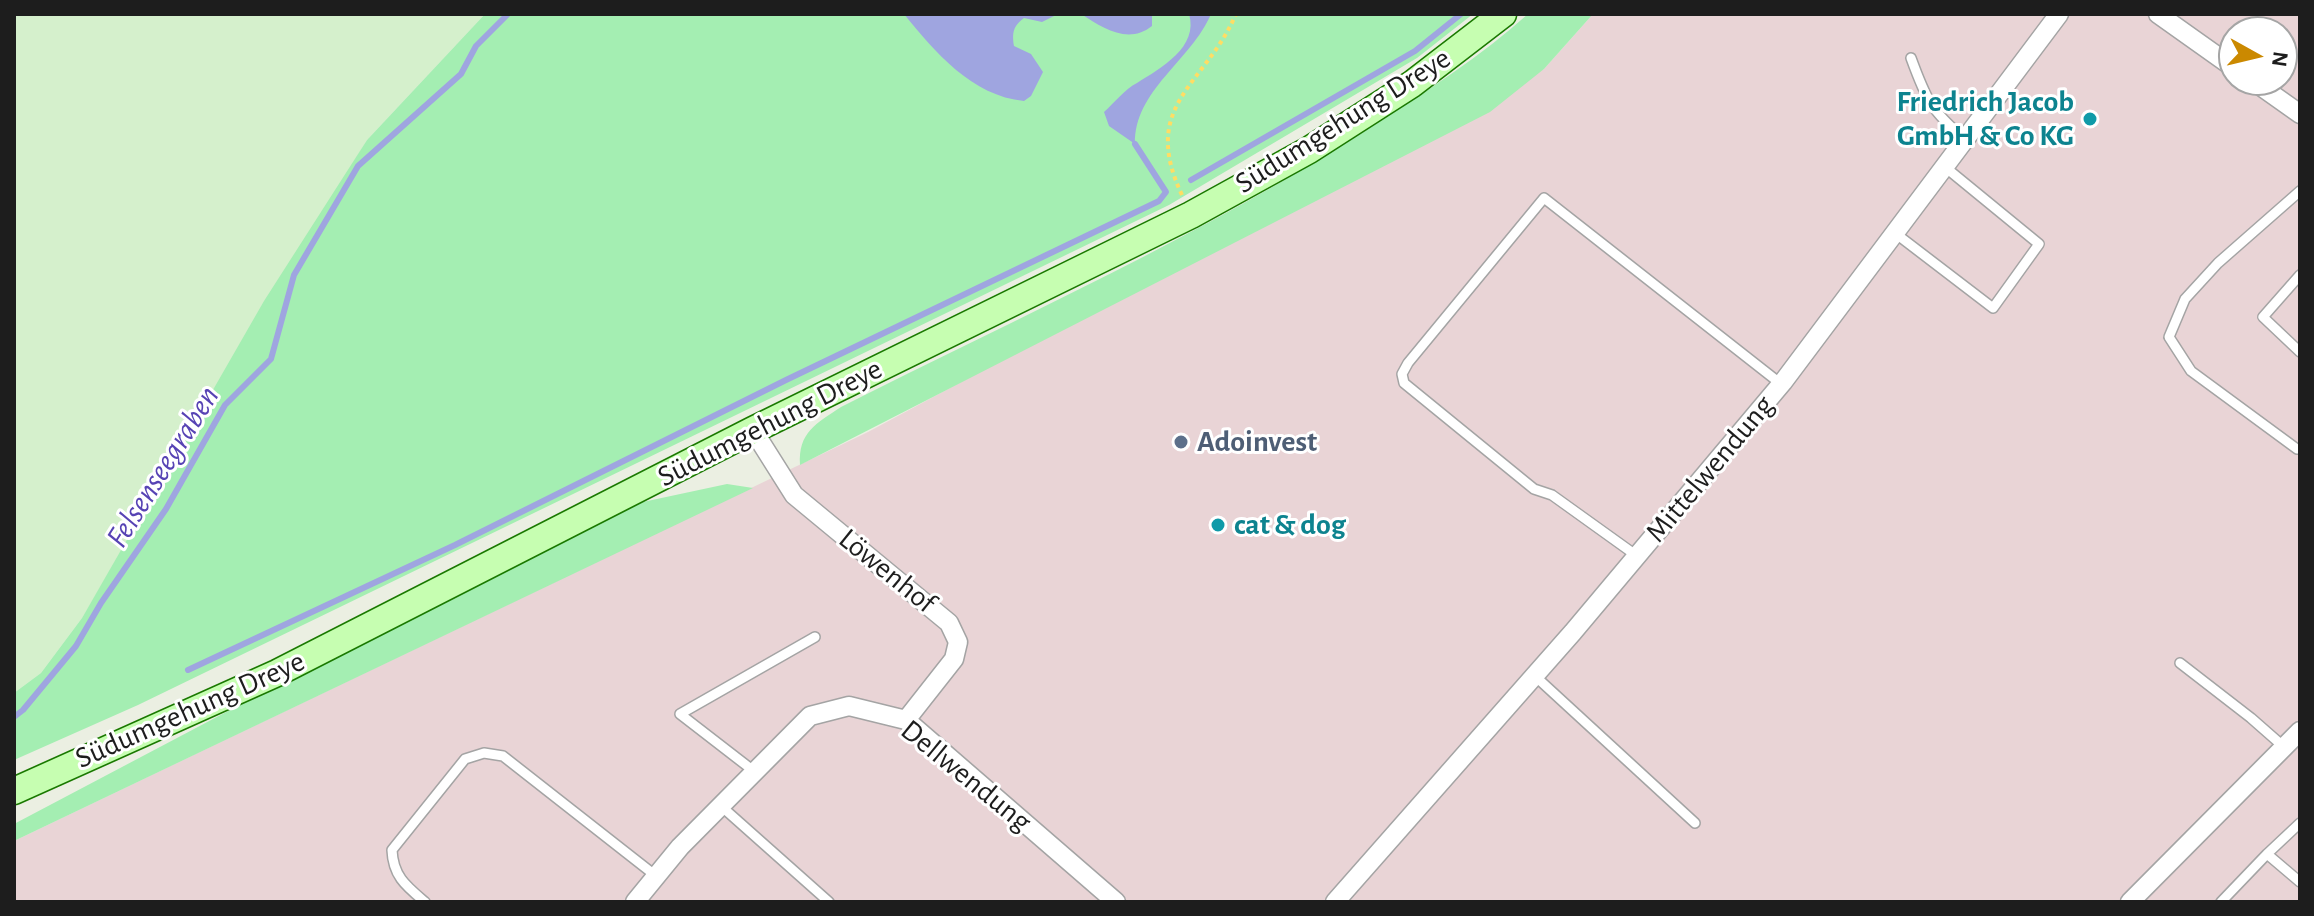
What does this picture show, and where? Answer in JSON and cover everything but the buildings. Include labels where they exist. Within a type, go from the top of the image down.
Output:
[{"type":"main road","name":"Südumgehung Dreye","points":[[14,791],[277,673],[753,430],[1191,215],[1309,150],[1374,109],[1412,84],[1503,14]]},
{"type":"street","name":"Mittelwendung","points":[[1335,902],[1535,676],[1781,384],[2059,14]]},
{"type":"street","points":[[2158,14],[2218,57]]},
{"type":"street","points":[[2275,96],[2300,114]]},
{"type":"street","name":"Löwenhof","points":[[753,430],[794,495],[949,623],[958,642],[954,659],[906,720]]},
{"type":"street","name":"Dellwendung","points":[[635,902],[721,806],[810,716],[849,706],[906,720],[1116,902]]},
{"type":"street","points":[[2130,902],[2300,731]]},
{"type":"lane","points":[[1911,58],[1926,100],[1940,118],[1965,139]]},
{"type":"lane","points":[[1895,233],[1993,308],[2039,244],[1945,167]]},
{"type":"lane","points":[[2297,449],[2191,371],[2169,337],[2185,299],[2218,263],[2300,191]]},
{"type":"lane","points":[[1637,556],[1552,495],[1534,489],[1404,383],[1402,374],[1408,363],[1544,198],[1781,384]]},
{"type":"lane","points":[[2300,275],[2263,317],[2300,352]]},
{"type":"lane","points":[[755,772],[680,714],[815,637]]},
{"type":"lane","points":[[2180,663],[2284,747]]},
{"type":"lane","points":[[1535,676],[1695,823]]},
{"type":"lane","points":[[425,902],[401,882],[393,866],[392,850],[465,759],[477,754],[503,756],[656,876]]},
{"type":"lane","points":[[721,806],[829,902]]},
{"type":"lane","points":[[2221,902],[2300,823]]},
{"type":"lane","points":[[2267,854],[2300,882]]},
{"type":"path","points":[[1191,215],[1172,175],[1167,153],[1168,125],[1175,105],[1218,47],[1236,14]]},
{"type":"shaded area","points":[[1593,14],[2300,14],[2300,902],[14,902],[14,841],[868,432],[1544,69]]},
{"type":"green space","points":[[14,14],[485,14],[367,140],[82,618],[41,673],[14,693]]},
{"type":"green space","points":[[485,14],[1473,14],[1417,58],[1169,205],[138,705],[14,760],[14,693],[41,673],[82,618],[264,301],[367,140]]},
{"type":"green space","points":[[1528,14],[1593,14],[1544,69],[1490,112],[800,465],[802,444],[810,430],[841,407],[1110,274],[1243,204],[1432,87]]},
{"type":"green space","points":[[727,484],[753,488],[14,841],[14,824],[465,586],[624,506]]},
{"type":"water","points":[[904,14],[1058,14],[1042,22],[1024,18],[1014,30],[1014,46],[1031,54],[1043,72],[1031,96],[1024,101],[988,91],[971,81],[942,57]]},
{"type":"water","points":[[1081,14],[1152,14],[1152,26],[1143,32],[1125,34],[1107,29]]},
{"type":"water","points":[[1189,14],[1211,14],[1191,47],[1153,92],[1137,125],[1135,144],[1109,126],[1104,112],[1128,89],[1176,55],[1188,37],[1191,26]]},
{"type":"waterway","name":"Felsenseegraben","points":[[14,717],[76,646],[101,603],[166,509],[225,405],[271,359],[294,275],[358,166],[461,74],[476,46],[508,14]]},
{"type":"waterway","points":[[1191,180],[1415,51],[1461,14]]},
{"type":"waterway","points":[[188,670],[455,545],[786,380],[1159,201],[1166,192],[1135,144]]},
{"type":"place","name":"Friedrich Jacob GmbH & Co KG","points":[[2090,119]]},
{"type":"place","name":"Adoinvest","points":[[1181,442]]},
{"type":"place","name":"cat & dog","points":[[1218,525]]}]
